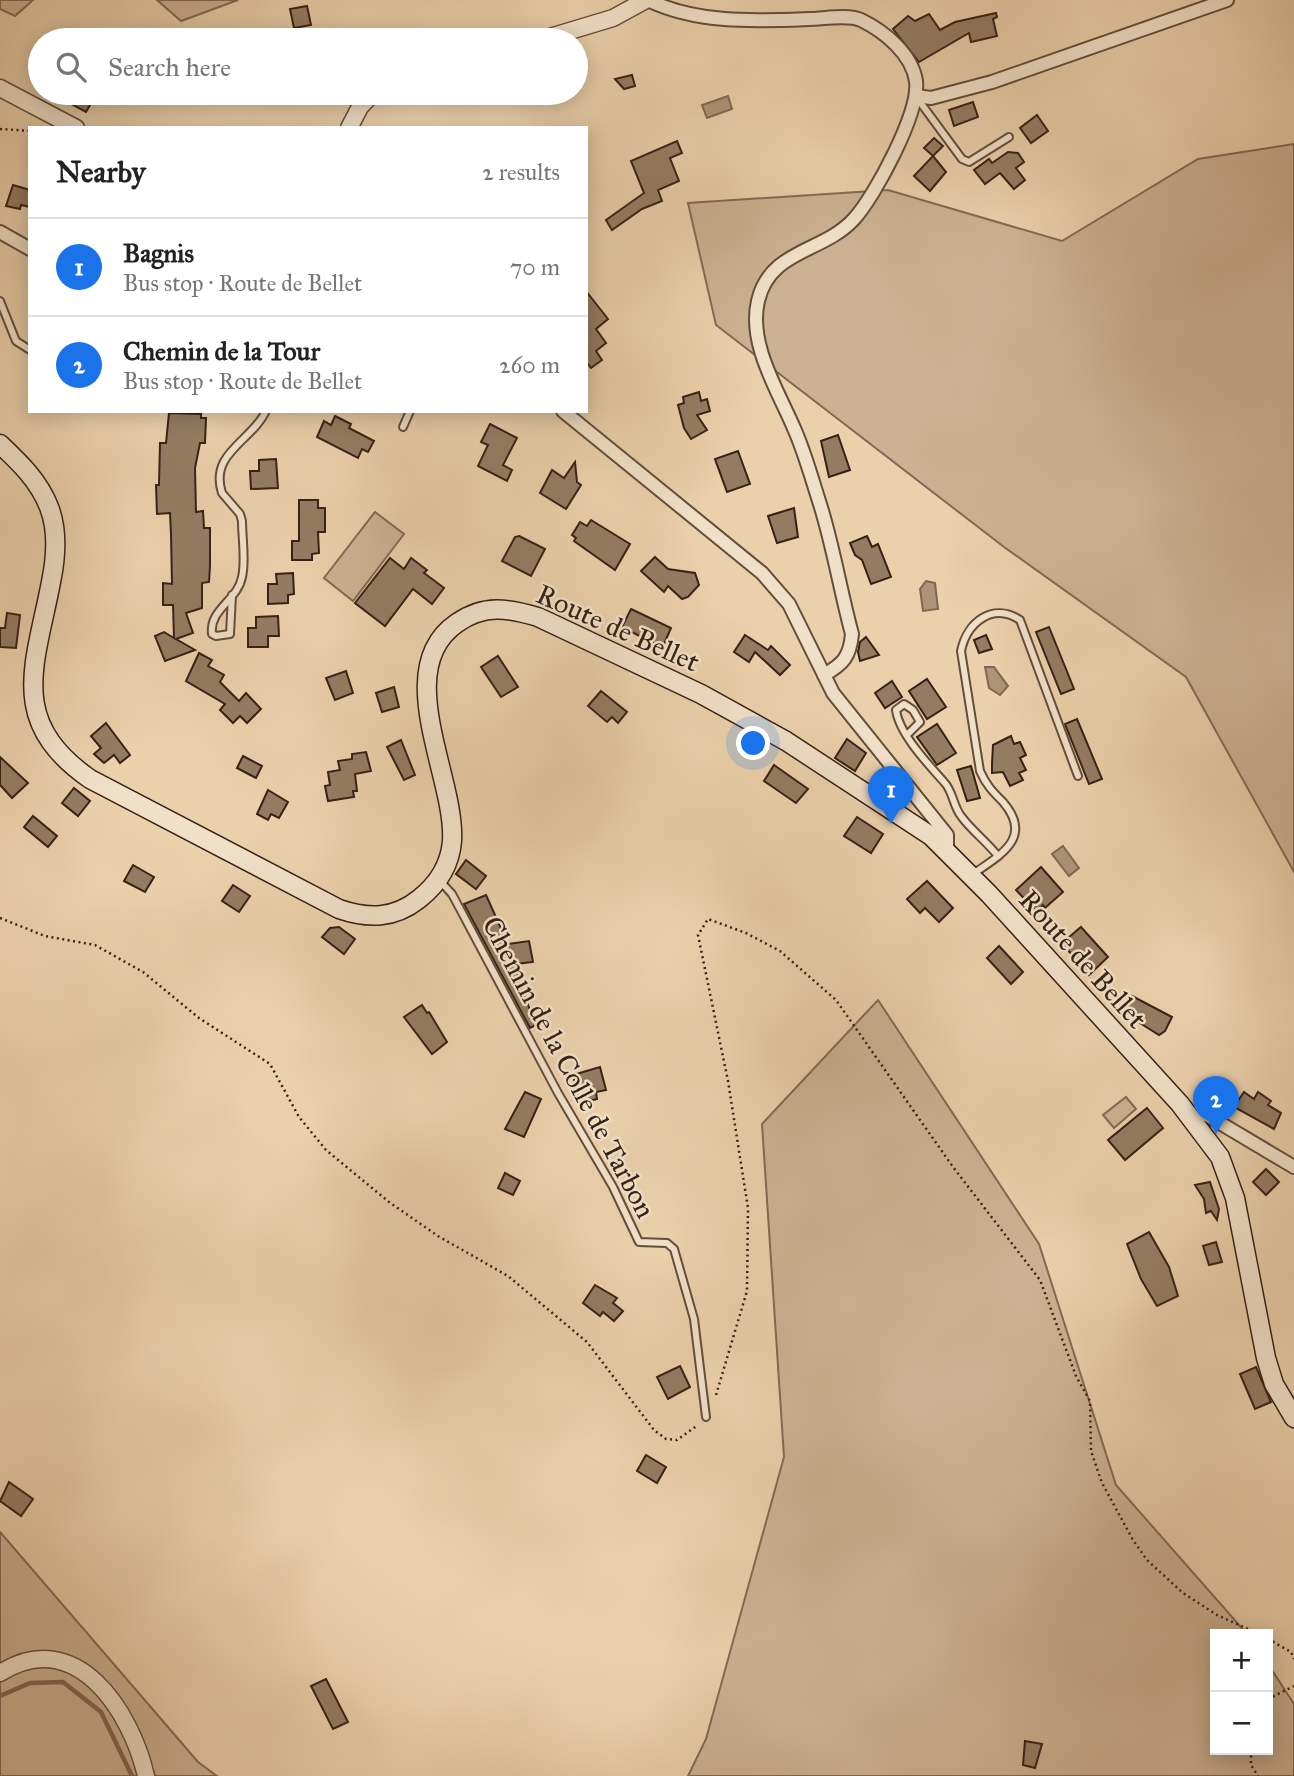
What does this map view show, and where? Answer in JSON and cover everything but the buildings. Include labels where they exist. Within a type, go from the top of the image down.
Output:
[{"type":"main road","name":"Route de Bellet","points":[[0,444],[33,477],[52,518],[54,565],[33,679],[38,720],[46,739],[58,754],[90,779],[309,895],[346,911],[366,916],[390,915],[411,905],[439,880],[450,852],[452,833],[427,701],[426,674],[446,632],[468,616],[490,609],[514,610],[538,617],[733,710],[877,800],[947,851],[1193,1119],[1227,1171],[1235,1198],[1266,1358],[1274,1384],[1294,1418]]},
{"type":"street","points":[[580,28],[613,18],[647,0],[664,8],[700,16],[742,21],[858,18],[887,36],[908,60],[916,79],[916,96],[897,146],[855,218],[833,238],[800,251],[768,274],[757,303],[759,340],[820,504],[852,634],[850,653],[840,666],[824,675]]},
{"type":"street","points":[[916,96],[931,98],[992,82],[1227,0]]},
{"type":"street","points":[[0,88],[28,103]]},
{"type":"street","points":[[32,105],[72,126]]},
{"type":"street","points":[[350,126],[362,105]]},
{"type":"street","points":[[0,232],[28,248]]},
{"type":"street","points":[[566,413],[762,573],[789,604],[833,693],[947,835],[947,851]]},
{"type":"street","points":[[1193,1119],[1205,1114],[1294,1167]]},
{"type":"street","points":[[0,1673],[29,1659],[52,1658],[71,1665],[108,1694],[126,1719],[146,1776]]},
{"type":"lane","points":[[916,96],[962,159],[975,160],[1009,137]]},
{"type":"lane","points":[[0,301],[8,313],[16,341],[28,349]]},
{"type":"lane","points":[[232,595],[230,634],[216,636],[212,634],[213,618],[232,595],[243,574],[242,521],[240,514],[222,493],[222,463],[230,450],[257,427],[265,413]]},
{"type":"lane","points":[[403,427],[409,413]]},
{"type":"lane","points":[[971,875],[1010,847],[1015,838],[1014,824],[1005,804],[988,788],[980,771],[961,651],[964,635],[976,621],[998,611],[1007,611],[1020,620],[1078,776]]},
{"type":"lane","points":[[908,734],[920,722],[904,704],[897,710],[897,715],[908,734],[926,764],[949,788],[962,818],[998,856]]},
{"type":"lane","name":"Chemin de la Colle de Tarbon","points":[[439,880],[452,894],[558,1093],[613,1187],[639,1242],[667,1243],[674,1250],[694,1320],[706,1416]]},
{"type":"path","points":[[0,129],[28,131]]},
{"type":"path","points":[[0,918],[45,936],[95,945],[143,972],[199,1018],[270,1064],[299,1117],[326,1150],[389,1202],[438,1236],[508,1276],[578,1335],[605,1362],[644,1420],[666,1439],[677,1440],[689,1434],[714,1403],[747,1291],[748,1208],[728,1081],[698,935],[708,919],[746,933],[780,951],[835,1000],[953,1167],[1040,1280],[1076,1376],[1090,1401],[1091,1451],[1098,1473],[1133,1540],[1147,1560],[1183,1593],[1217,1615],[1251,1629]]},
{"type":"path","points":[[1273,1642],[1291,1652],[1294,1659]]},
{"type":"path","points":[[1273,1696],[1294,1686]]},
{"type":"path","points":[[1251,1755],[1251,1765],[1258,1776]]},
{"type":"shaded area","points":[[0,0],[33,0],[15,16],[0,9]]},
{"type":"shaded area","points":[[157,0],[238,0],[181,21]]},
{"type":"shaded area","points":[[728,96],[732,109],[707,118],[702,105]]},
{"type":"shaded area","points":[[1294,144],[1294,872],[1186,677],[1004,547],[716,325],[688,203],[888,190],[1062,241],[1198,159]]},
{"type":"shaded area","points":[[375,512],[404,534],[353,601],[324,578]]},
{"type":"shaded area","points":[[926,581],[935,583],[938,609],[923,611],[920,589]]},
{"type":"shaded area","points":[[985,667],[994,667],[1008,686],[1000,695],[989,688]]},
{"type":"shaded area","points":[[1063,846],[1079,868],[1069,876],[1052,854]]},
{"type":"shaded area","points":[[878,1000],[1039,1244],[1116,1485],[1243,1629],[1210,1629],[1210,1755],[1273,1755],[1273,1672],[1294,1704],[1294,1776],[688,1776],[706,1739],[784,1457],[762,1124]]},
{"type":"shaded area","points":[[1126,1097],[1136,1109],[1114,1128],[1103,1115]]},
{"type":"shaded area","points":[[0,1532],[198,1762],[217,1776],[0,1776]]},
{"type":"waterway","points":[[0,1696],[30,1683],[63,1682],[101,1712],[132,1776]]},
{"type":"place","name":"Bagnis","points":[[891,824]]},
{"type":"place","name":"Chemin de la Tour","points":[[1216,1134]]}]
